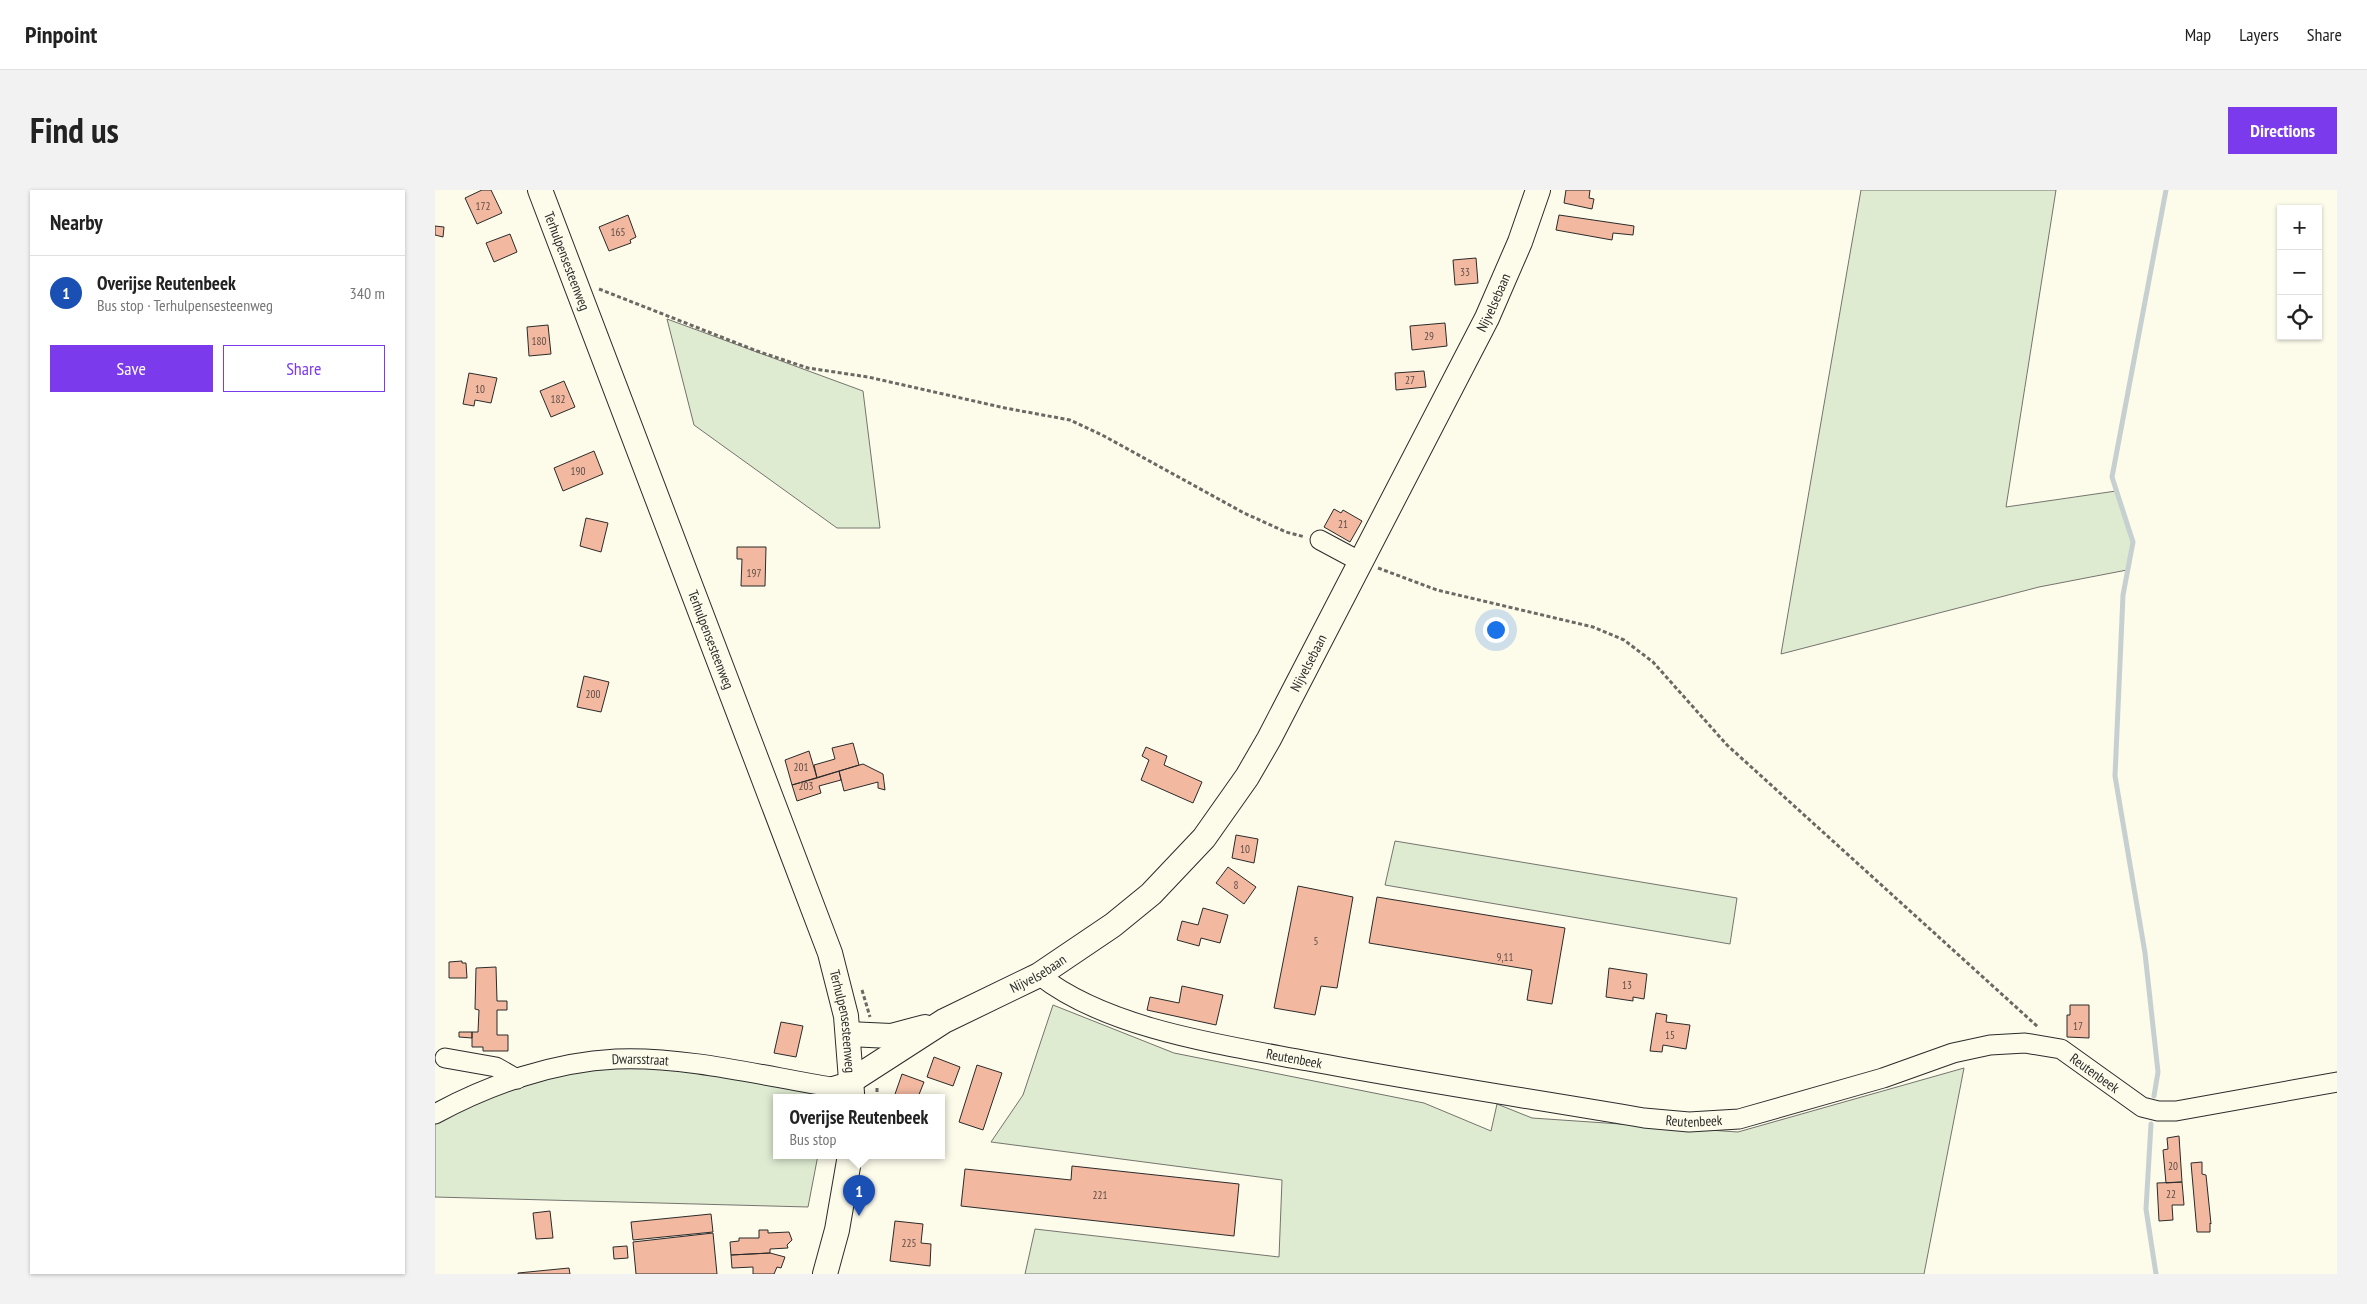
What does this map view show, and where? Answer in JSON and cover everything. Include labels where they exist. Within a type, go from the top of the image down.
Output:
[{"type":"main road","name":"Terhulpensesteenweg","points":[[540,190],[830,953],[848,1034],[851,1089]]},
{"type":"main road","name":"Nijvelsebaan","points":[[848,1034],[891,1036],[944,1021],[1039,975],[1113,925],[1151,894],[1204,838],[1247,777],[1269,739],[1487,318],[1520,242],[1538,190]]},
{"type":"main road","name":"Nijvelsebaan","points":[[851,1089],[944,1021]]},
{"type":"main road","points":[[825,1274],[837,1230],[849,1159]]},
{"type":"street","points":[[1320,540],[1361,562]]},
{"type":"street","name":"Reutenbeek","points":[[1039,975],[1054,987],[1082,1002],[1137,1023],[1185,1036],[1376,1074],[1644,1118],[1689,1122],[1739,1119],[1883,1078],[1953,1053],[1990,1045],[2025,1042],[2061,1049],[2142,1107],[2159,1111],[2176,1112],[2337,1082]]},
{"type":"street","points":[[445,1058],[496,1067],[517,1079]]},
{"type":"street","name":"Dwarsstraat","points":[[435,1114],[517,1079],[568,1064],[625,1059],[672,1060],[851,1089]]},
{"type":"path","points":[[595,289],[606,290],[662,316],[808,368],[868,377],[1005,408],[1070,420],[1092,429],[1244,513],[1286,532],[1320,540]]},
{"type":"path","points":[[1361,562],[1437,590],[1593,627],[1624,640],[1653,662],[1727,745],[2061,1049]]},
{"type":"green space","points":[[1861,190],[2056,190],[2006,507],[2116,491],[2133,542],[2127,570],[2039,587],[1781,654]]},
{"type":"green space","points":[[667,319],[863,391],[880,528],[837,528],[694,425]]},
{"type":"green space","points":[[1395,841],[1737,898],[1730,944],[1385,885]]},
{"type":"green space","points":[[1053,1005],[1174,1053],[1424,1103],[1491,1131],[1497,1104],[1532,1118],[1738,1132],[1964,1068],[1924,1274],[1025,1274],[1035,1229],[1279,1257],[1282,1180],[991,1142],[1023,1095]]},
{"type":"green space","points":[[592,1066],[669,1066],[830,1093],[773,1094],[773,1159],[817,1159],[808,1207],[435,1197],[435,1119],[485,1096]]},
{"type":"building","points":[[482,190],[491,190],[502,213],[477,224],[465,198]]},
{"type":"building","points":[[1566,190],[1590,190],[1589,198],[1594,199],[1592,209],[1564,203]]},
{"type":"building","points":[[628,215],[636,237],[630,240],[631,243],[609,251],[599,227]]},
{"type":"building","points":[[1559,215],[1634,226],[1633,235],[1613,233],[1612,240],[1556,230]]},
{"type":"building","points":[[435,226],[444,227],[443,237],[435,235]]},
{"type":"building","points":[[510,234],[517,252],[494,262],[486,243]]},
{"type":"building","points":[[1476,258],[1478,283],[1455,285],[1453,260]]},
{"type":"building","points":[[1445,323],[1447,346],[1412,350],[1410,326]]},
{"type":"building","points":[[548,325],[551,354],[529,356],[527,327]]},
{"type":"building","points":[[1424,371],[1426,387],[1396,390],[1395,373]]},
{"type":"building","points":[[469,373],[497,378],[491,403],[475,400],[474,406],[463,404]]},
{"type":"building","points":[[564,381],[575,407],[551,417],[540,391]]},
{"type":"building","points":[[594,451],[603,474],[563,491],[554,468]]},
{"type":"building","points":[[1334,509],[1341,513],[1343,510],[1362,521],[1350,542],[1324,527]]},
{"type":"building","points":[[586,518],[608,523],[601,552],[580,546]]},
{"type":"building","points":[[737,547],[766,547],[765,586],[741,586],[742,559],[737,559]]},
{"type":"building","points":[[584,676],[609,682],[601,712],[577,707]]},
{"type":"building","points":[[853,743],[859,765],[817,778],[814,765],[835,759],[832,748]]},
{"type":"building","points":[[1146,747],[1167,756],[1164,765],[1202,782],[1193,803],[1141,780],[1149,760],[1142,756]]},
{"type":"building","points":[[809,751],[817,778],[792,785],[785,760]]},
{"type":"building","points":[[863,764],[883,774],[885,790],[878,788],[878,782],[844,791],[839,771]]},
{"type":"building","points":[[839,771],[841,780],[819,786],[821,793],[797,801],[792,785]]},
{"type":"building","points":[[1236,835],[1258,839],[1254,863],[1232,858]]},
{"type":"building","points":[[1228,867],[1256,887],[1244,904],[1216,883]]},
{"type":"building","points":[[1298,886],[1353,897],[1337,988],[1321,986],[1315,1015],[1274,1008]]},
{"type":"building","points":[[1377,897],[1565,928],[1552,1004],[1527,1000],[1532,970],[1369,943]]},
{"type":"building","points":[[1203,908],[1228,915],[1220,943],[1201,938],[1199,946],[1177,940],[1182,921],[1198,925]]},
{"type":"building","points":[[462,961],[462,963],[466,963],[467,978],[449,978],[449,962]]},
{"type":"building","points":[[496,967],[497,1001],[507,1001],[507,1010],[497,1010],[497,1035],[508,1035],[508,1051],[483,1051],[483,1047],[472,1047],[472,1032],[478,1032],[479,1010],[475,1009],[476,968]]},
{"type":"building","points":[[1609,968],[1647,974],[1644,999],[1633,997],[1633,1001],[1606,997]]},
{"type":"building","points":[[1182,986],[1223,995],[1216,1025],[1147,1010],[1150,997],[1179,1003]]},
{"type":"building","points":[[2070,1005],[2089,1005],[2089,1038],[2067,1037],[2067,1015],[2070,1015]]},
{"type":"building","points":[[1656,1013],[1667,1015],[1666,1022],[1690,1025],[1686,1049],[1663,1045],[1662,1052],[1650,1051]]},
{"type":"building","points":[[781,1022],[803,1026],[796,1057],[774,1053]]},
{"type":"building","points":[[459,1032],[472,1032],[472,1038],[459,1037]]},
{"type":"building","points":[[934,1057],[960,1067],[953,1086],[927,1077]]},
{"type":"building","points":[[977,1065],[1002,1073],[983,1130],[959,1122]]},
{"type":"building","points":[[902,1074],[924,1082],[919,1094],[895,1094]]},
{"type":"building","points":[[2179,1136],[2182,1182],[2166,1183],[2163,1150],[2168,1149],[2167,1138]]},
{"type":"building","points":[[2202,1162],[2202,1174],[2206,1175],[2211,1224],[2210,1232],[2197,1232],[2191,1163]]},
{"type":"building","points":[[1072,1166],[1239,1184],[1234,1236],[961,1206],[965,1169],[1071,1180]]},
{"type":"building","points":[[2182,1182],[2184,1205],[2172,1205],[2173,1220],[2159,1221],[2157,1183]]},
{"type":"building","points":[[550,1211],[553,1238],[536,1239],[533,1213]]},
{"type":"building","points":[[711,1214],[713,1232],[633,1240],[631,1222]]},
{"type":"building","points":[[895,1221],[923,1224],[921,1243],[931,1244],[930,1266],[890,1261]]},
{"type":"building","points":[[759,1230],[768,1230],[768,1233],[789,1232],[792,1240],[787,1245],[788,1248],[770,1249],[770,1253],[731,1255],[730,1242],[739,1241],[739,1238],[759,1238]]},
{"type":"building","points":[[713,1233],[717,1274],[636,1274],[633,1242]]},
{"type":"building","points":[[627,1246],[628,1258],[614,1259],[613,1247]]},
{"type":"building","points":[[770,1253],[785,1257],[781,1268],[777,1267],[774,1274],[753,1274],[753,1267],[732,1268],[731,1255]]},
{"type":"building","points":[[569,1268],[570,1274],[518,1274],[518,1273]]},
{"type":"waterway","points":[[2154,1096],[2158,1072],[2145,953],[2115,776],[2123,595],[2133,542],[2112,477],[2166,190]]},
{"type":"waterway","points":[[2151,1124],[2146,1209],[2156,1274]]},
{"type":"place","name":"Overijse Reutenbeek","points":[[859,1216]]}]
